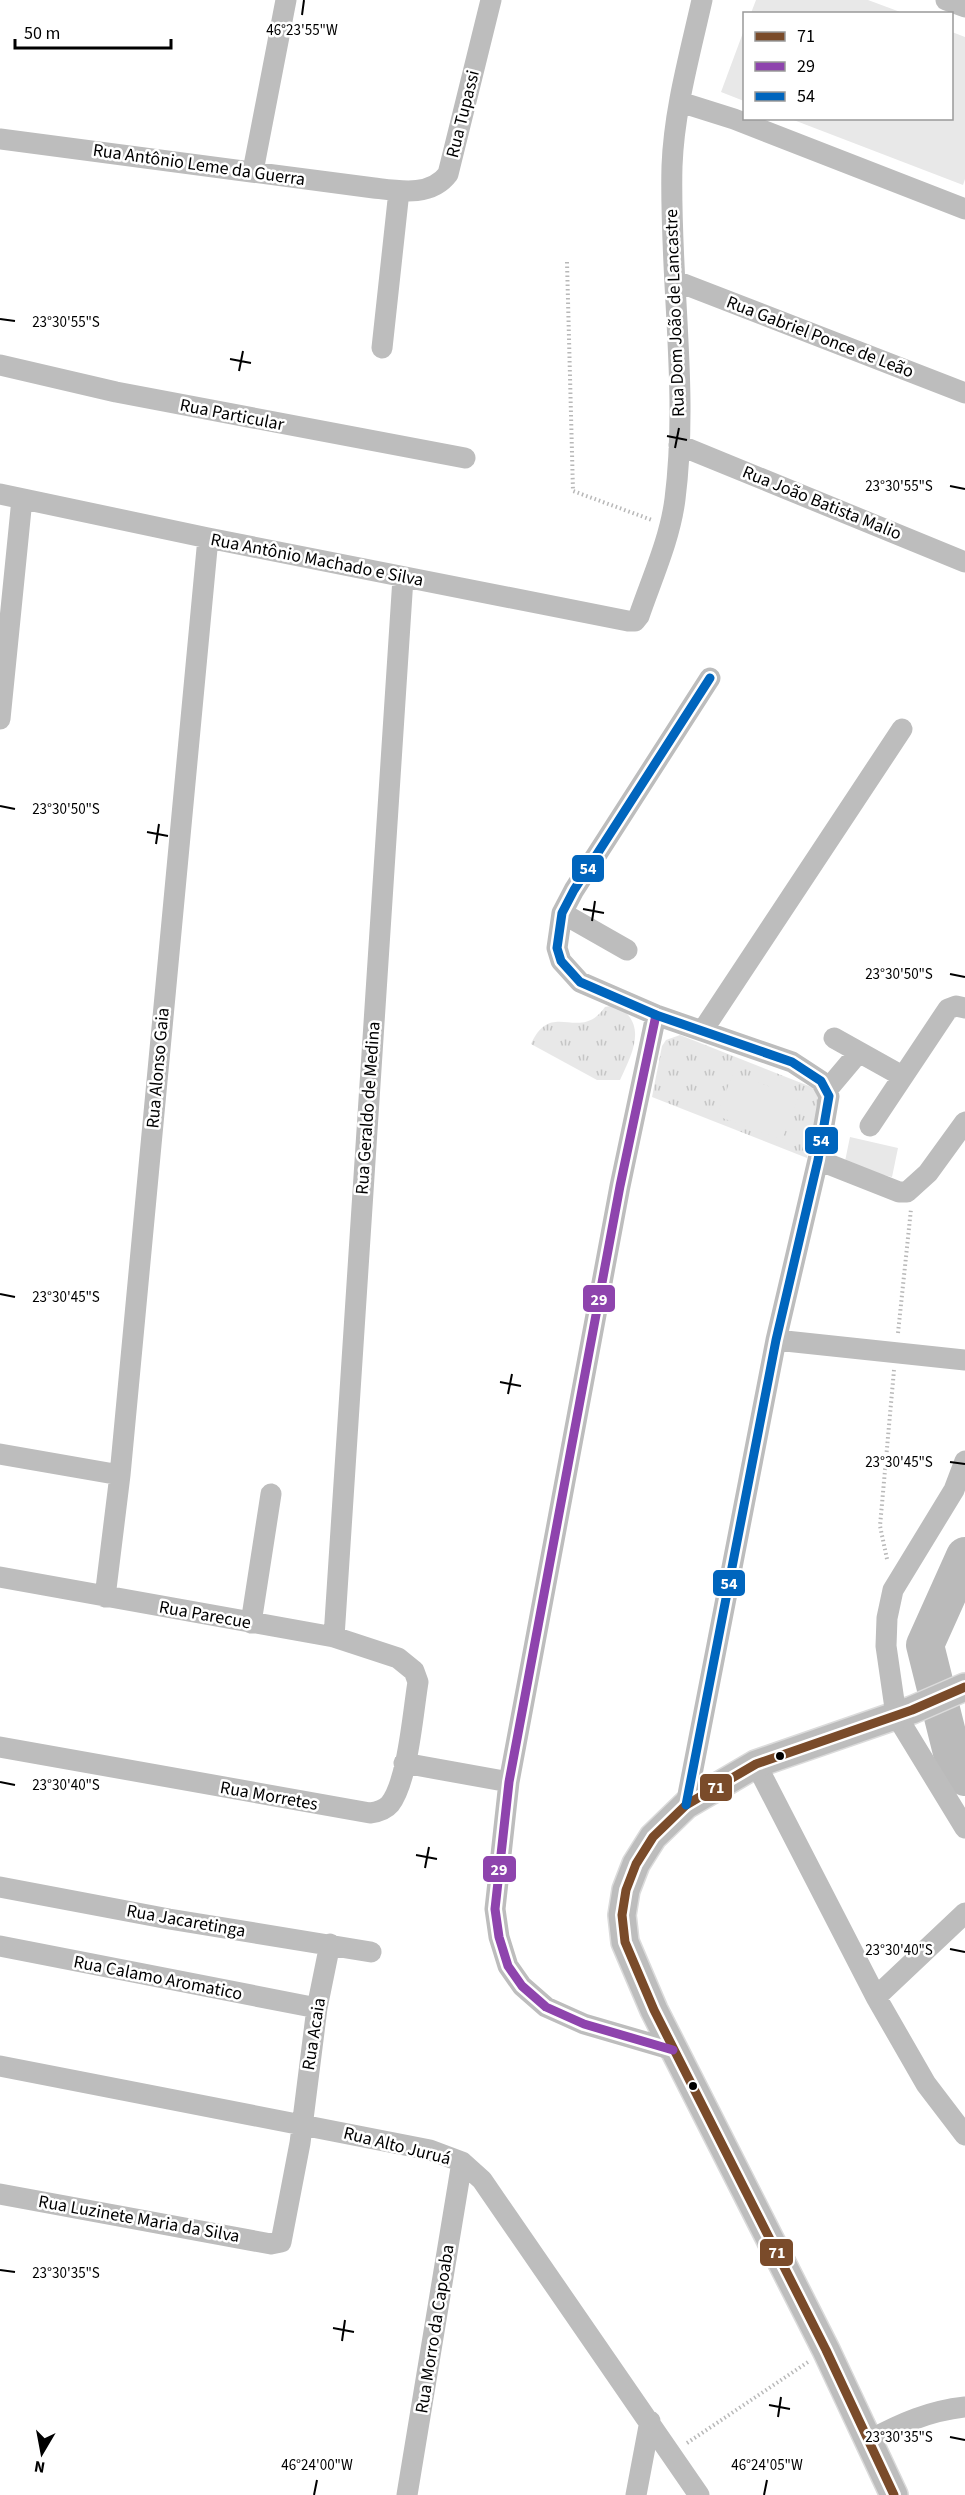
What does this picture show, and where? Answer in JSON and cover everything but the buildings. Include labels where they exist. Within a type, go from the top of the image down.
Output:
[{"type":"main road","points":[[894,2495],[870,2440],[735,2165],[673,2050],[625,1942],[622,1915],[626,1890],[636,1864],[653,1837],[686,1805],[756,1764],[904,1712],[965,1687]]},
{"type":"street","points":[[253,171],[286,0]]},
{"type":"street","name":"Rua Tupassi","points":[[399,191],[433,187],[441,184],[448,174],[491,0]]},
{"type":"street","name":"Rua Dom João de Lancastre","points":[[635,621],[639,616],[670,526],[675,500],[679,445],[672,163],[680,102],[702,0]]},
{"type":"street","points":[[946,0],[965,7]]},
{"type":"street","points":[[680,102],[734,119],[965,209]]},
{"type":"street","name":"Rua Antônio Leme da Guerra","points":[[0,139],[399,191]]},
{"type":"street","points":[[382,348],[399,191]]},
{"type":"street","name":"Rua Gabriel Ponce de Leão","points":[[676,281],[965,393]]},
{"type":"street","name":"Rua Particular","points":[[0,364],[116,392],[465,458]]},
{"type":"street","name":"Rua João Batista Malio","points":[[679,445],[965,562]]},
{"type":"street","name":"Rua Antônio Machado e Silva","points":[[0,494],[403,578],[635,621]]},
{"type":"street","points":[[0,719],[22,499]]},
{"type":"street","name":"Rua Alonso Gaia","points":[[105,1597],[120,1475],[208,538]]},
{"type":"street","name":"Rua Geraldo de Medina","points":[[334,1638],[403,578]]},
{"type":"street","points":[[686,1805],[776,1340],[818,1160],[828,1104],[827,1089],[810,1072],[792,1062],[656,1015],[580,982],[561,961],[557,948],[562,913],[574,890],[710,678]]},
{"type":"street","points":[[704,1030],[902,729]]},
{"type":"street","points":[[562,913],[627,950]]},
{"type":"street","points":[[870,1126],[948,1009],[956,1006],[965,1008]]},
{"type":"street","points":[[656,1015],[620,1186],[509,1782],[495,1909],[499,1937],[508,1966],[522,1986],[546,2007],[585,2024],[673,2050]]},
{"type":"street","points":[[834,1038],[902,1076]]},
{"type":"street","points":[[827,1089],[859,1052]]},
{"type":"street","points":[[818,1160],[899,1192],[913,1189],[965,1122]]},
{"type":"street","points":[[776,1340],[965,1360]]},
{"type":"street","points":[[0,1455],[120,1475]]},
{"type":"street","points":[[965,1461],[954,1490],[893,1590],[887,1618],[886,1646],[904,1712],[941,1792],[965,1828]]},
{"type":"street","points":[[251,1623],[271,1494]]},
{"type":"street","name":"Rua Parecue","points":[[0,1577],[334,1638],[408,1663]]},
{"type":"street","name":"Rua Morretes","points":[[0,1747],[370,1814],[381,1811],[390,1804],[397,1791],[405,1763],[417,1682],[414,1671],[408,1663]]},
{"type":"street","points":[[405,1763],[509,1782]]},
{"type":"street","points":[[756,1764],[876,1997],[926,2084],[965,2135]]},
{"type":"street","name":"Rua Jacaretinga","points":[[0,1887],[169,1919],[330,1944],[371,1953]]},
{"type":"street","points":[[876,1997],[965,1913]]},
{"type":"street","name":"Rua Acaia","points":[[278,2243],[282,2239],[303,2124],[317,2008],[330,1944]]},
{"type":"street","name":"Rua Calamo Aromatico","points":[[0,1946],[317,2008]]},
{"type":"street","name":"Rua Alto Juruá","points":[[0,2066],[430,2150],[462,2162],[482,2180],[699,2495]]},
{"type":"street","name":"Rua Morro da Capoaba","points":[[407,2495],[462,2162]]},
{"type":"street","name":"Rua Luzinete Maria da Silva","points":[[0,2194],[278,2243]]},
{"type":"street","points":[[870,2440],[912,2418],[940,2409],[965,2407]]},
{"type":"street","points":[[636,2495],[650,2421]]},
{"type":"path","points":[[567,262],[573,491],[670,526]]},
{"type":"path","points":[[893,1590],[880,1526],[913,1189]]},
{"type":"path","points":[[671,2454],[826,2350]]},
{"type":"green space","points":[[756,0],[868,0],[900,12],[751,12]]},
{"type":"green space","points":[[953,32],[965,37],[965,179],[963,185],[794,120],[953,120]]},
{"type":"green space","points":[[743,33],[743,101],[721,92]]},
{"type":"green space","points":[[616,1005],[626,1013],[635,1030],[633,1049],[620,1080],[597,1080],[531,1044],[539,1031],[548,1024],[585,1022],[595,1017],[605,1007]]},
{"type":"green space","points":[[680,1035],[814,1088],[819,1100],[807,1158],[652,1097],[662,1046],[666,1040]]},
{"type":"green space","points":[[733,1073],[798,1097],[782,1140],[717,1116]]},
{"type":"green space","points":[[850,1137],[898,1148],[892,1177],[844,1166]]},
{"type":"waterway","points":[[965,1556],[925,1645],[955,1765],[965,1777]]},
{"type":"transit line","name":"54","points":[[686,1805],[776,1340],[818,1160],[829,1096],[821,1081],[792,1062],[656,1015],[580,982],[561,961],[557,948],[562,913],[574,890],[710,678]]},
{"type":"transit line","name":"29","points":[[656,1015],[620,1186],[509,1782],[495,1909],[499,1937],[508,1966],[522,1986],[546,2007],[584,2024],[673,2050]]},
{"type":"transit line","name":"71","points":[[894,2495],[826,2350],[654,2010],[625,1942],[622,1915],[626,1890],[636,1864],[653,1837],[686,1805],[756,1764],[912,1710],[965,1687]]}]
